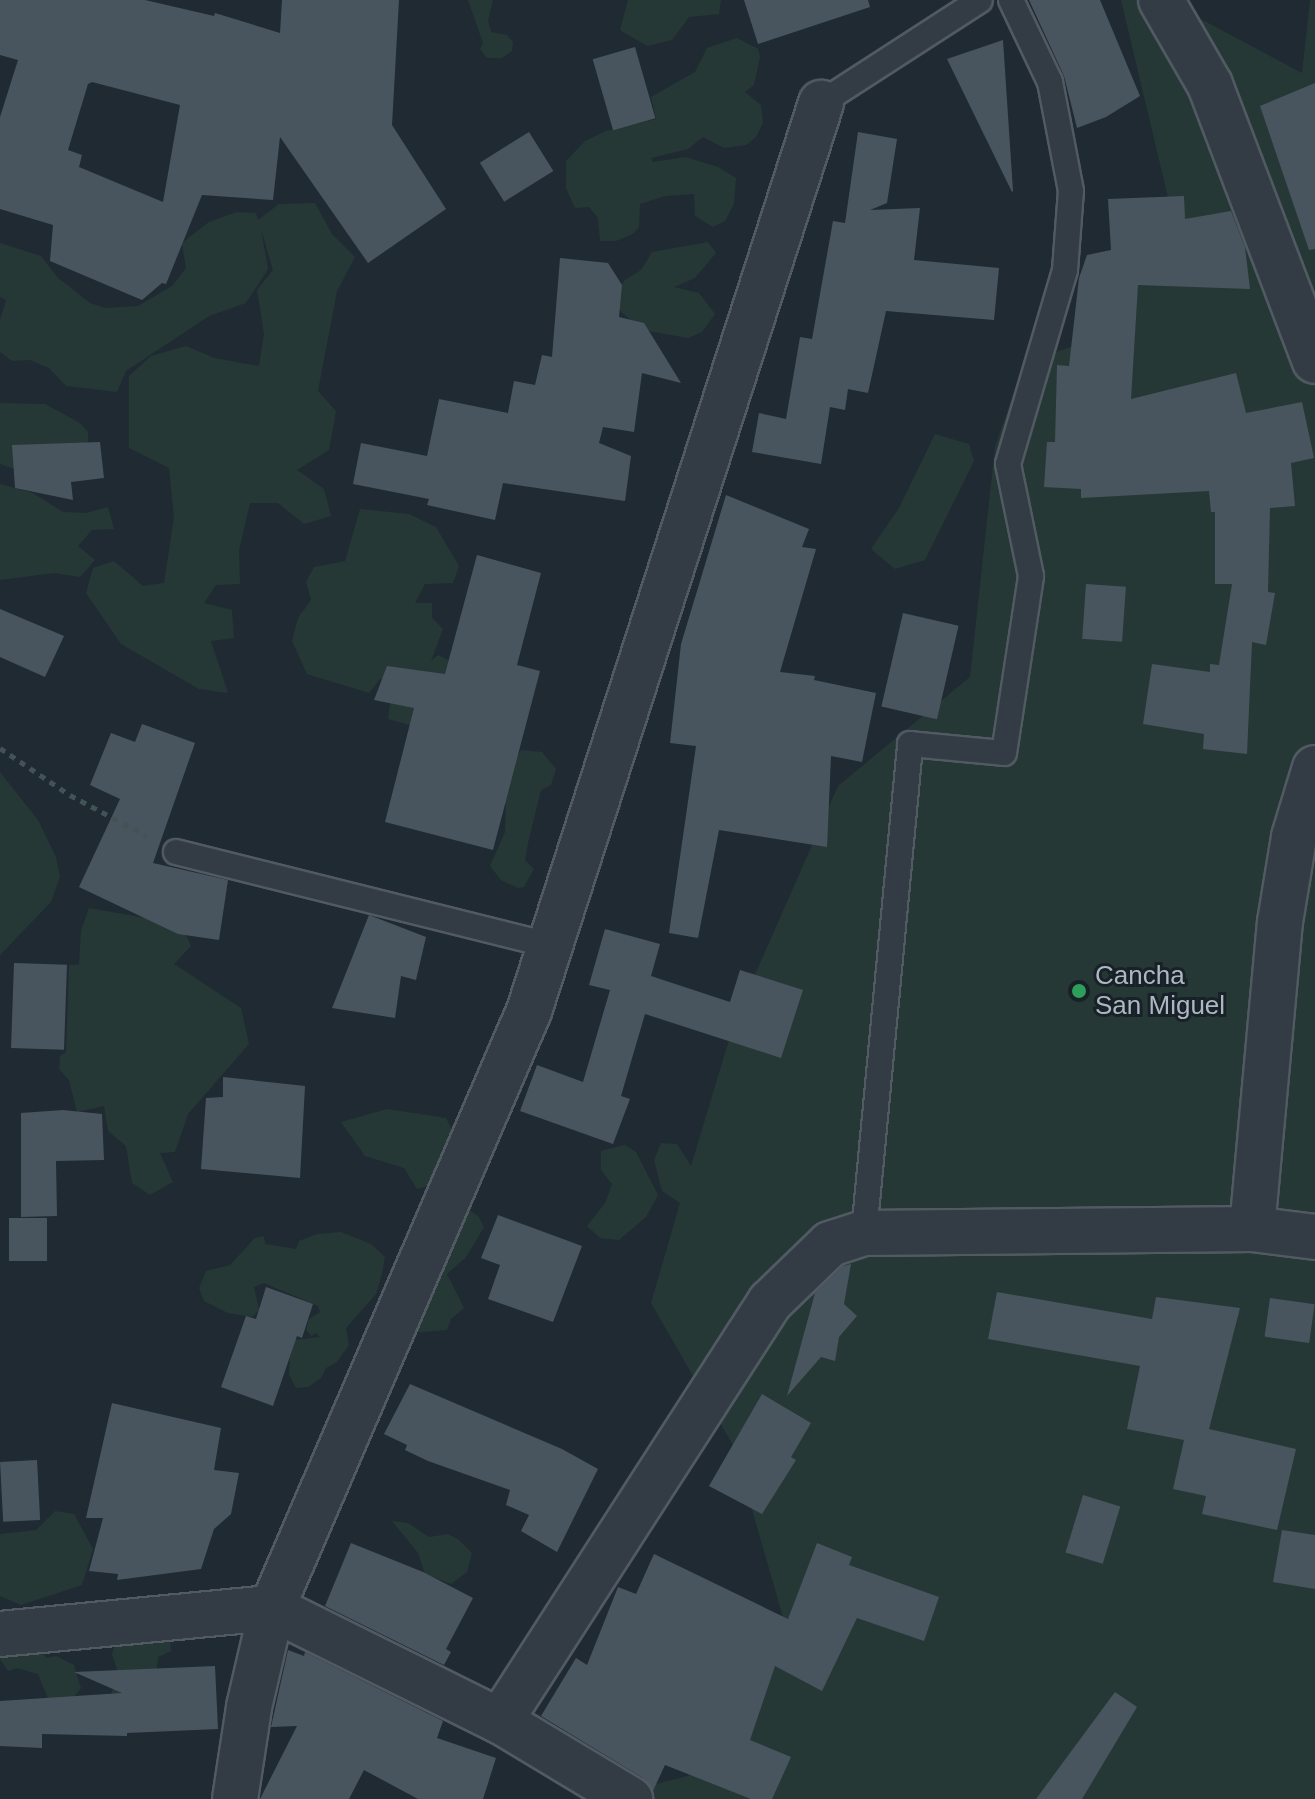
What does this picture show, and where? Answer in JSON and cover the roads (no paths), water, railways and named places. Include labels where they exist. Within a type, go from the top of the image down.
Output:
[{"type":"street","points":[[1161,0],[1210,85],[1315,361]]},
{"type":"street","points":[[235,1799],[249,1707],[272,1608],[518,1038],[821,103]]},
{"type":"street","points":[[1252,1229],[1280,922],[1294,837],[1315,768]]},
{"type":"street","points":[[500,1721],[770,1302],[830,1244],[864,1233],[1252,1229],[1315,1237]]},
{"type":"street","points":[[0,1634],[272,1608],[500,1721],[630,1799]]},
{"type":"lane","points":[[821,103],[980,0]]},
{"type":"lane","points":[[864,1233],[910,744],[1004,753],[1031,576],[1008,464],[1065,270],[1071,191],[1050,82],[1011,0]]},
{"type":"lane","points":[[176,852],[550,945]]},
{"type":"place","name":"Cancha San Miguel","points":[[1079,991]]}]
